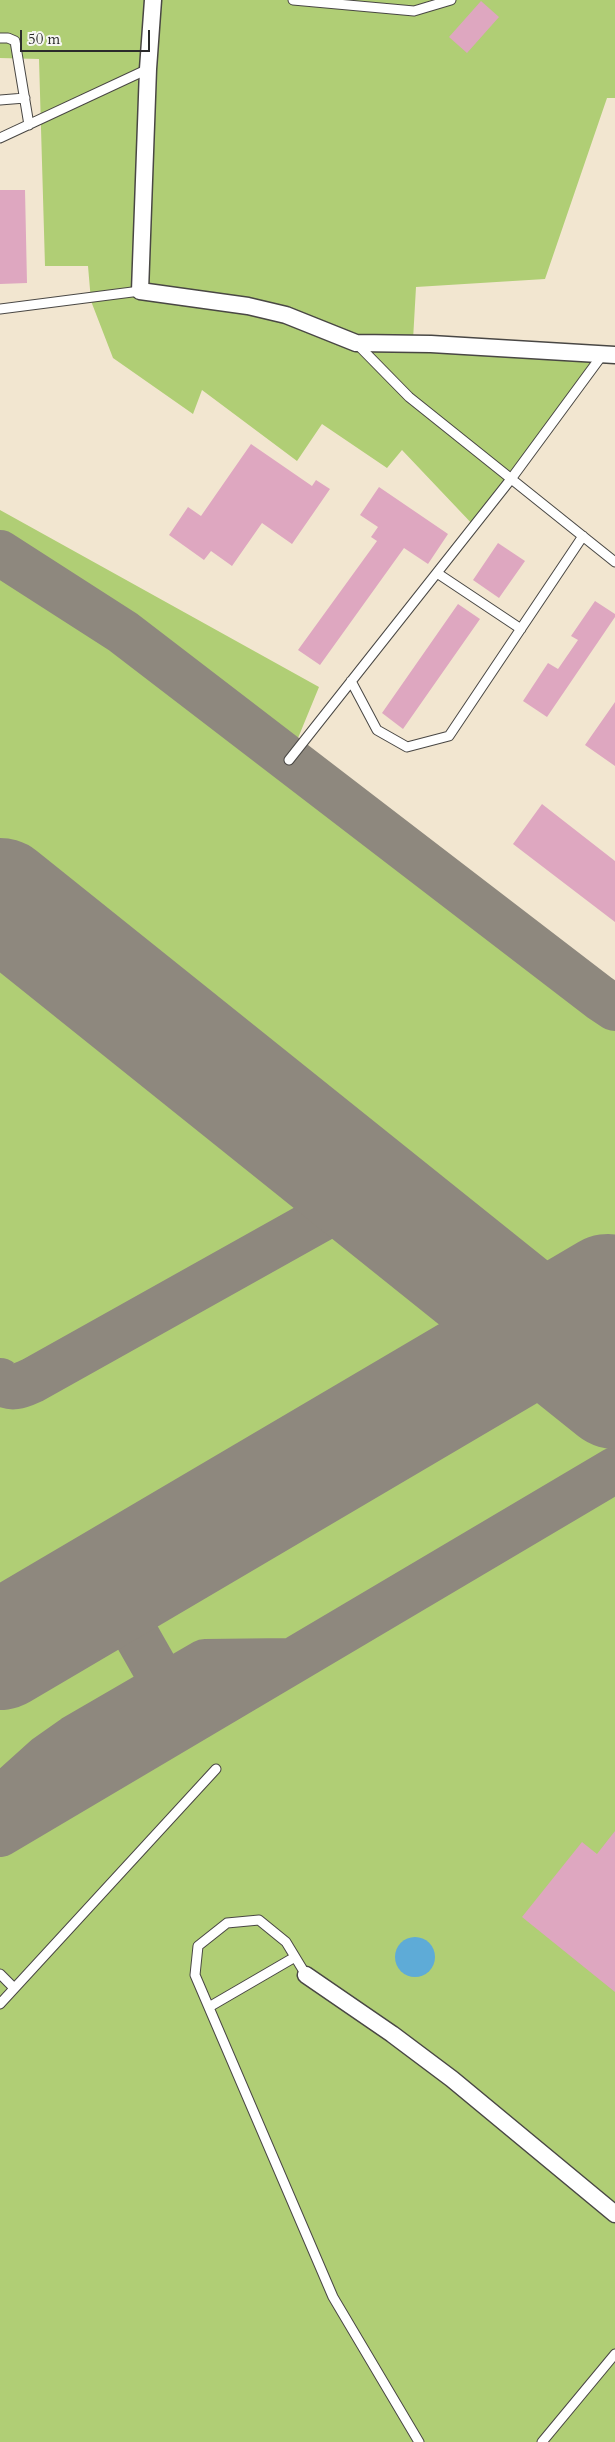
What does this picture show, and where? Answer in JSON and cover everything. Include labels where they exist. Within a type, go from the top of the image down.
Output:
[{"type":"street","points":[[153,0],[148,69],[140,291],[248,306],[286,316],[356,343],[431,344],[609,354]]},
{"type":"street","points":[[306,1975],[392,2034],[452,2079],[615,2214]]},
{"type":"lane","points":[[293,0],[414,11],[451,0]]},
{"type":"lane","points":[[0,38],[8,38],[15,41],[29,125]]},
{"type":"lane","points":[[0,138],[148,69]]},
{"type":"lane","points":[[0,100],[25,98]]},
{"type":"lane","points":[[0,309],[140,291]]},
{"type":"lane","points":[[356,343],[408,397],[615,562]]},
{"type":"lane","points":[[289,760],[609,354]]},
{"type":"lane","points":[[351,681],[377,730],[407,747],[449,736],[583,536]]},
{"type":"lane","points":[[436,573],[521,629]]},
{"type":"lane","points":[[0,2004],[216,1770]]},
{"type":"lane","points":[[306,1975],[286,1942],[259,1920],[227,1922],[198,1946],[195,1975],[333,2297],[419,2442]]},
{"type":"lane","points":[[208,2007],[295,1957]]},
{"type":"lane","points":[[0,1974],[14,1988]]},
{"type":"lane","points":[[542,2442],[615,2354]]},
{"type":"green space","points":[[0,0],[615,0],[615,98],[607,98],[545,279],[416,287],[413,340],[598,354],[476,528],[402,450],[387,468],[322,424],[297,461],[202,390],[193,414],[113,358],[91,301],[88,266],[45,266],[39,59],[0,58]]},
{"type":"green space","points":[[0,510],[319,687],[289,760],[460,910],[615,1026],[615,2442],[0,2442]]},
{"type":"water","points":[[415,1937],[426,1940],[432,1946],[435,1957],[432,1968],[426,1974],[415,1977],[404,1974],[398,1968],[395,1957],[398,1946],[404,1940]]},
{"type":"building","points":[[481,1],[499,17],[467,53],[449,37]]},
{"type":"building","points":[[0,190],[25,190],[27,283],[0,284]]},
{"type":"building","points":[[251,444],[312,486],[316,480],[330,489],[292,544],[262,523],[232,566],[211,551],[204,560],[169,535],[188,507],[201,516]]},
{"type":"building","points":[[379,487],[448,534],[428,564],[404,548],[320,665],[298,650],[377,541],[371,537],[378,527],[360,515]]},
{"type":"building","points":[[498,543],[525,561],[499,598],[473,580]]},
{"type":"building","points":[[595,601],[615,614],[615,617],[547,717],[523,701],[548,663],[558,669],[578,640],[571,636]]},
{"type":"building","points":[[458,604],[480,619],[403,729],[382,713]]},
{"type":"building","points":[[615,702],[615,766],[585,745]]},
{"type":"building","points":[[542,804],[615,861],[615,922],[513,844]]},
{"type":"building","points":[[615,1831],[615,1992],[522,1917],[582,1842],[597,1854]]},
{"type":"taxiway","points":[[0,553],[123,632],[615,1008]]},
{"type":"taxiway","points":[[0,1381],[8,1386],[12,1386],[21,1385],[33,1380],[369,1192]]},
{"type":"taxiway","points":[[0,1834],[615,1470]]},
{"type":"taxiway","points":[[109,1587],[180,1712]]},
{"type":"taxiway","points":[[0,1799],[47,1757],[74,1738],[205,1662],[290,1661]]},
{"type":"runway","points":[[0,897],[615,1390]]},
{"type":"runway","points":[[0,1651],[608,1293]]}]
